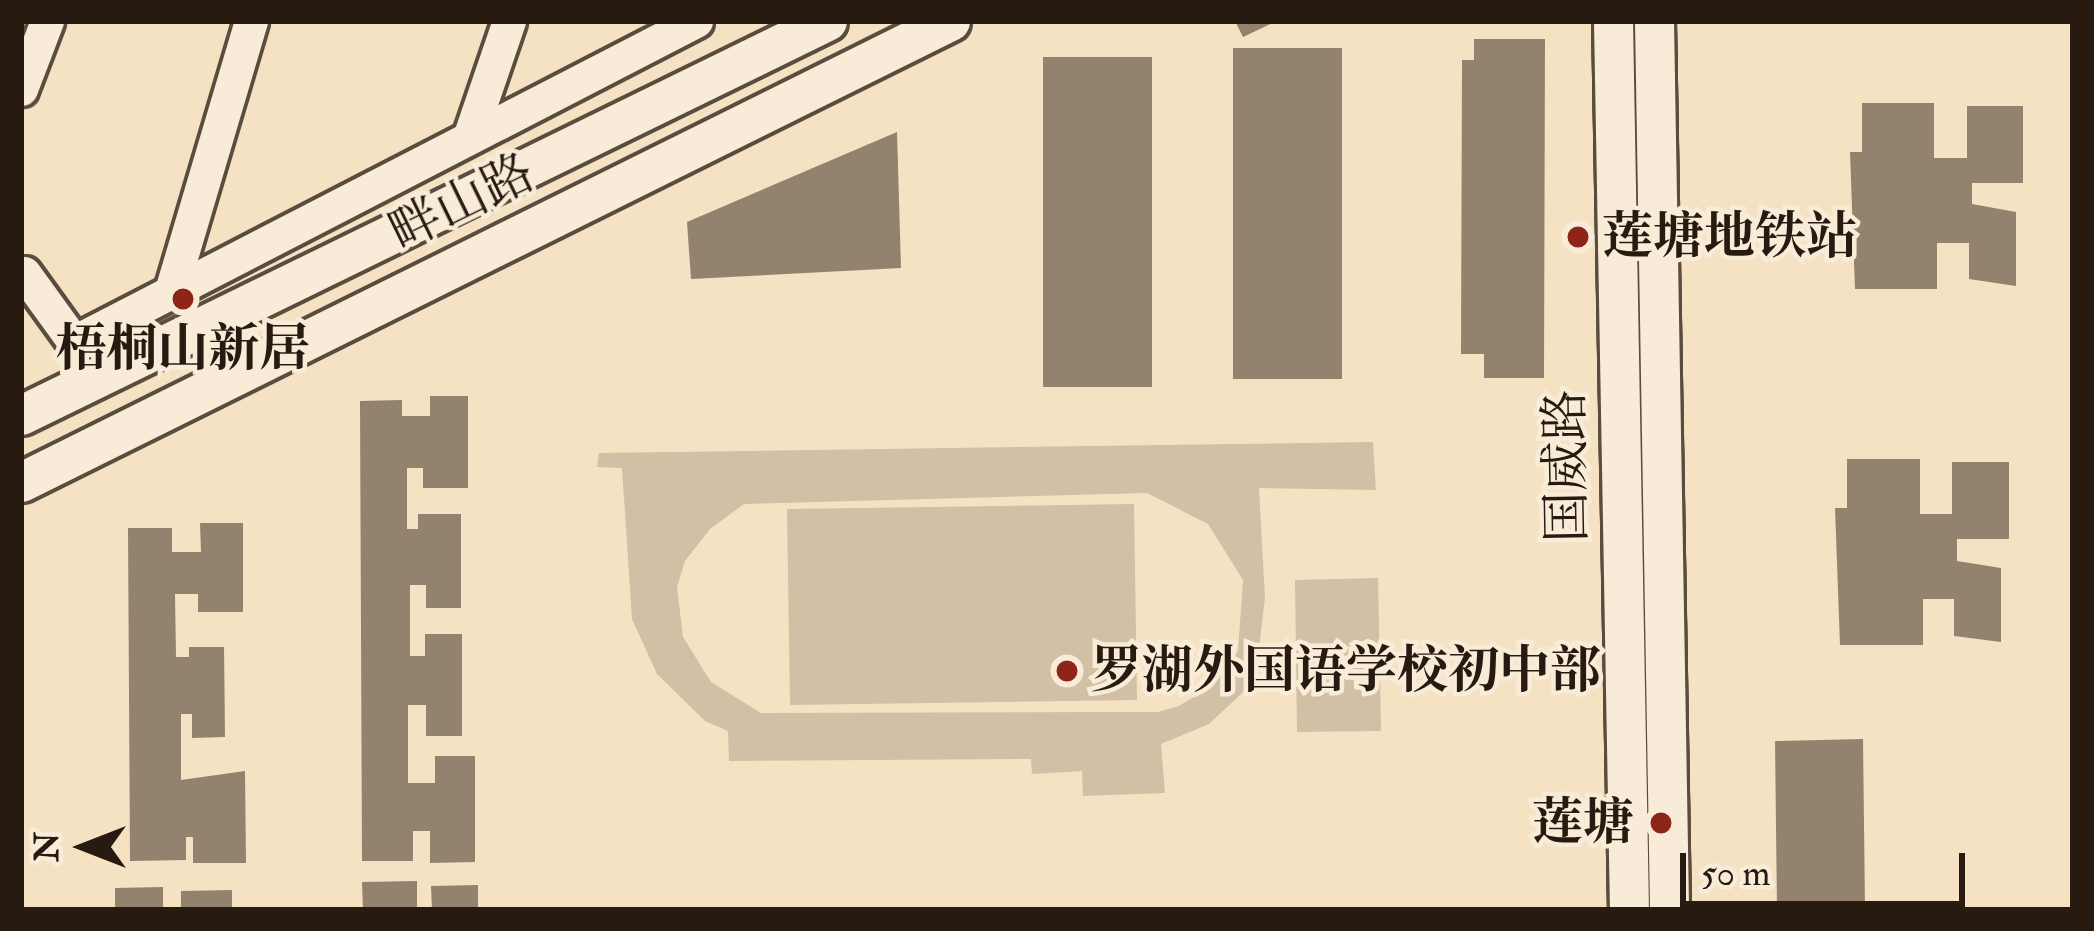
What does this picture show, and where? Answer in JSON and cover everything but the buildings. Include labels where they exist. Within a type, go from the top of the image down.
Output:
[{"type":"street","points":[[21,89],[47,21]]},
{"type":"street","points":[[171,291],[251,21]]},
{"type":"street","points":[[471,132],[509,21]]},
{"type":"street","points":[[24,273],[74,342],[471,132],[696,21]]},
{"type":"street","name":"畔山路","points":[[21,415],[827,21]]},
{"type":"street","name":"畔山路","points":[[21,482],[950,21]]},
{"type":"street","name":"国威路","points":[[1613,21],[1629,910]]},
{"type":"street","name":"国威路","points":[[1654,21],[1669,910]]},
{"type":"shaded area","points":[[1373,442],[1376,490],[1259,488],[1265,598],[1255,681],[1209,724],[1161,744],[1165,793],[1083,796],[1082,771],[1032,774],[1031,759],[729,761],[728,731],[705,721],[657,674],[632,619],[622,468],[597,467],[599,453]],"holes":[[[1147,493],[1208,524],[1243,580],[1238,651],[1213,685],[1179,706],[1158,712],[761,713],[711,682],[683,637],[677,587],[685,561],[710,529],[744,504]]]},
{"type":"shaded area","points":[[1134,504],[1137,700],[790,705],[787,509]]},
{"type":"shaded area","points":[[1378,578],[1381,731],[1297,732],[1295,580]]},
{"type":"place","name":"莲塘地铁站","points":[[1578,237]]},
{"type":"place","name":"梧桐山新居","points":[[183,299]]},
{"type":"place","name":"罗湖外国语学校初中部","points":[[1067,671]]},
{"type":"place","name":"莲塘","points":[[1661,823]]}]
